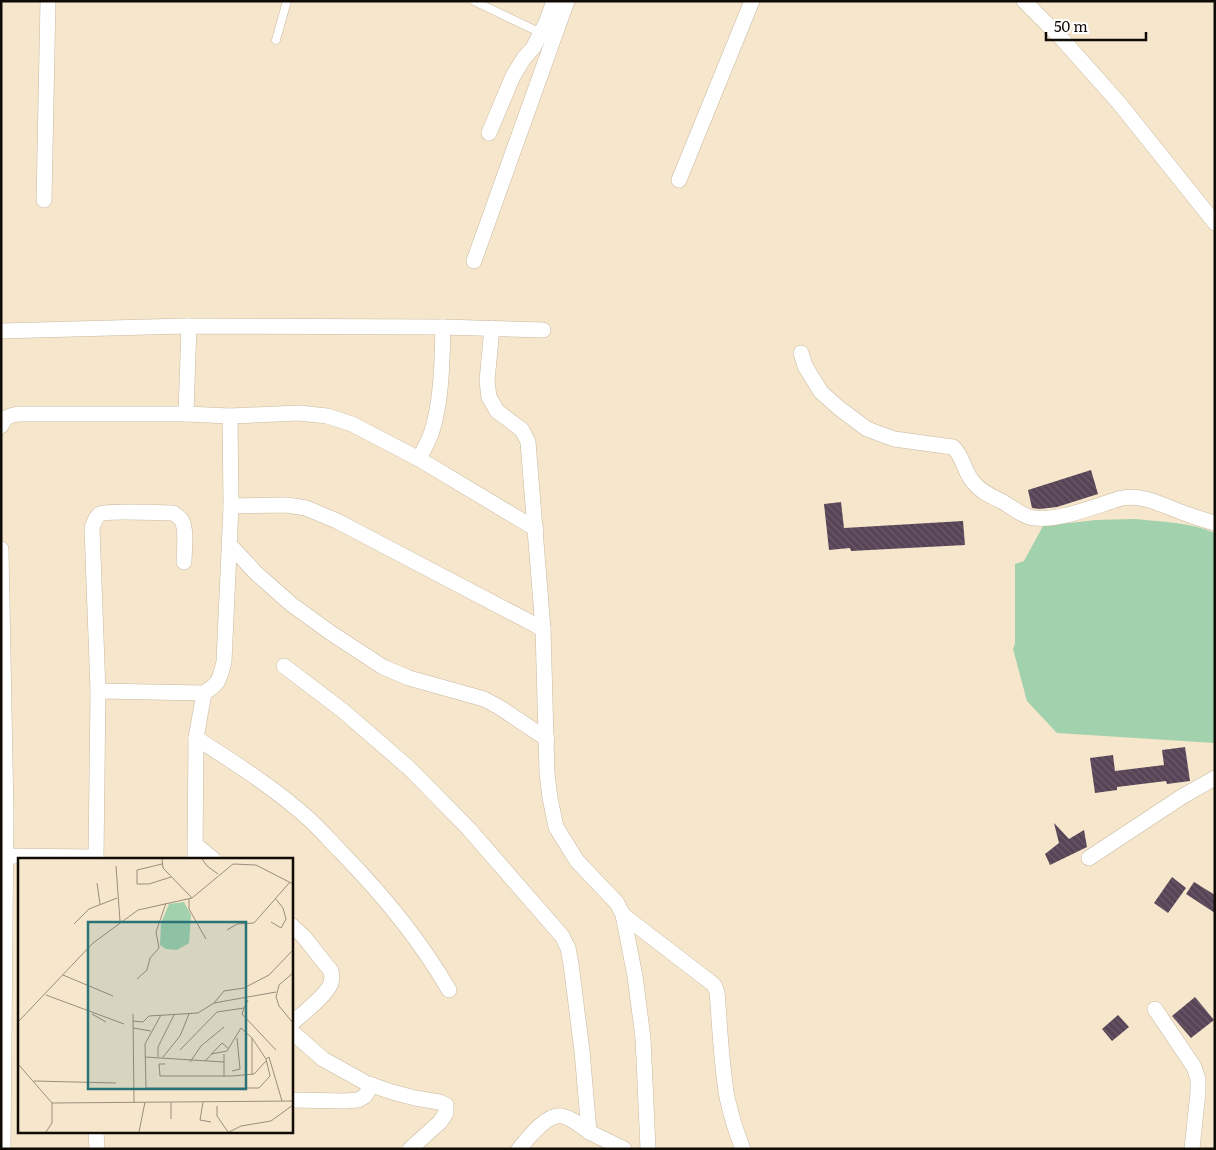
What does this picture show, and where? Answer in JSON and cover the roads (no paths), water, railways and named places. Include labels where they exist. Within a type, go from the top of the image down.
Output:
[{"type":"street","points":[[44,200],[48,1]]},
{"type":"street","points":[[490,133],[513,76],[524,58],[533,48],[554,1]]},
{"type":"street","points":[[474,261],[568,1]]},
{"type":"street","points":[[679,180],[752,1]]},
{"type":"street","points":[[1024,1],[1063,40],[1119,102],[1215,223]]},
{"type":"street","points":[[186,414],[189,326]]},
{"type":"street","points":[[1,331],[189,326],[443,327],[543,330]]},
{"type":"street","points":[[419,459],[432,432],[438,403],[443,327]]},
{"type":"street","points":[[492,328],[487,382],[489,397],[496,411],[522,430],[528,442],[543,629],[547,773],[556,827],[576,861],[617,902],[623,914],[635,976],[643,1038],[648,1149]]},
{"type":"street","points":[[801,352],[805,366],[821,392],[867,429],[894,439],[953,447],[958,452],[973,483],[1027,516],[1037,519],[1060,517],[1131,496],[1148,499],[1215,523]]},
{"type":"street","points":[[1,426],[9,416],[18,414],[186,414],[230,416],[299,413],[327,416],[352,424],[419,459],[536,529]]},
{"type":"street","points":[[98,691],[204,693],[215,686],[220,678],[224,662],[230,545],[230,416]]},
{"type":"street","points":[[231,506],[287,505],[306,508],[337,521],[543,629]]},
{"type":"street","points":[[6,856],[96,858],[98,691],[92,528],[95,520],[100,514],[110,512],[173,513],[182,521],[184,562]]},
{"type":"street","points":[[230,545],[256,573],[291,604],[383,667],[409,678],[484,700],[499,707],[547,739]]},
{"type":"street","points":[[1,549],[6,856],[3,975],[3,1149]]},
{"type":"street","points":[[284,666],[342,710],[409,768],[468,828],[562,936],[568,948],[571,964],[582,1051],[589,1132]]},
{"type":"street","points":[[204,693],[196,738],[196,852],[211,858]]},
{"type":"street","points":[[196,738],[260,780],[310,820],[393,908],[434,964],[449,990]]},
{"type":"street","points":[[1089,858],[1183,796],[1215,778]]},
{"type":"street","points":[[623,914],[695,969],[714,986],[717,992],[725,1084],[736,1130],[743,1149]]},
{"type":"street","points":[[292,926],[304,937],[331,971],[332,977],[331,984],[324,994],[292,1023]]},
{"type":"street","points":[[1155,1009],[1194,1067],[1198,1079],[1192,1149]]},
{"type":"street","points":[[292,1032],[323,1059],[366,1083],[446,1105],[446,1113],[440,1122],[410,1149]]},
{"type":"street","points":[[292,1100],[358,1100],[366,1096],[372,1085]]},
{"type":"street","points":[[519,1149],[544,1122],[552,1116],[561,1115],[589,1132],[624,1149]]},
{"type":"street","points":[[96,1132],[97,1149]]},
{"type":"lane","points":[[276,40],[288,1]]},
{"type":"lane","points":[[474,1],[541,33]]}]
